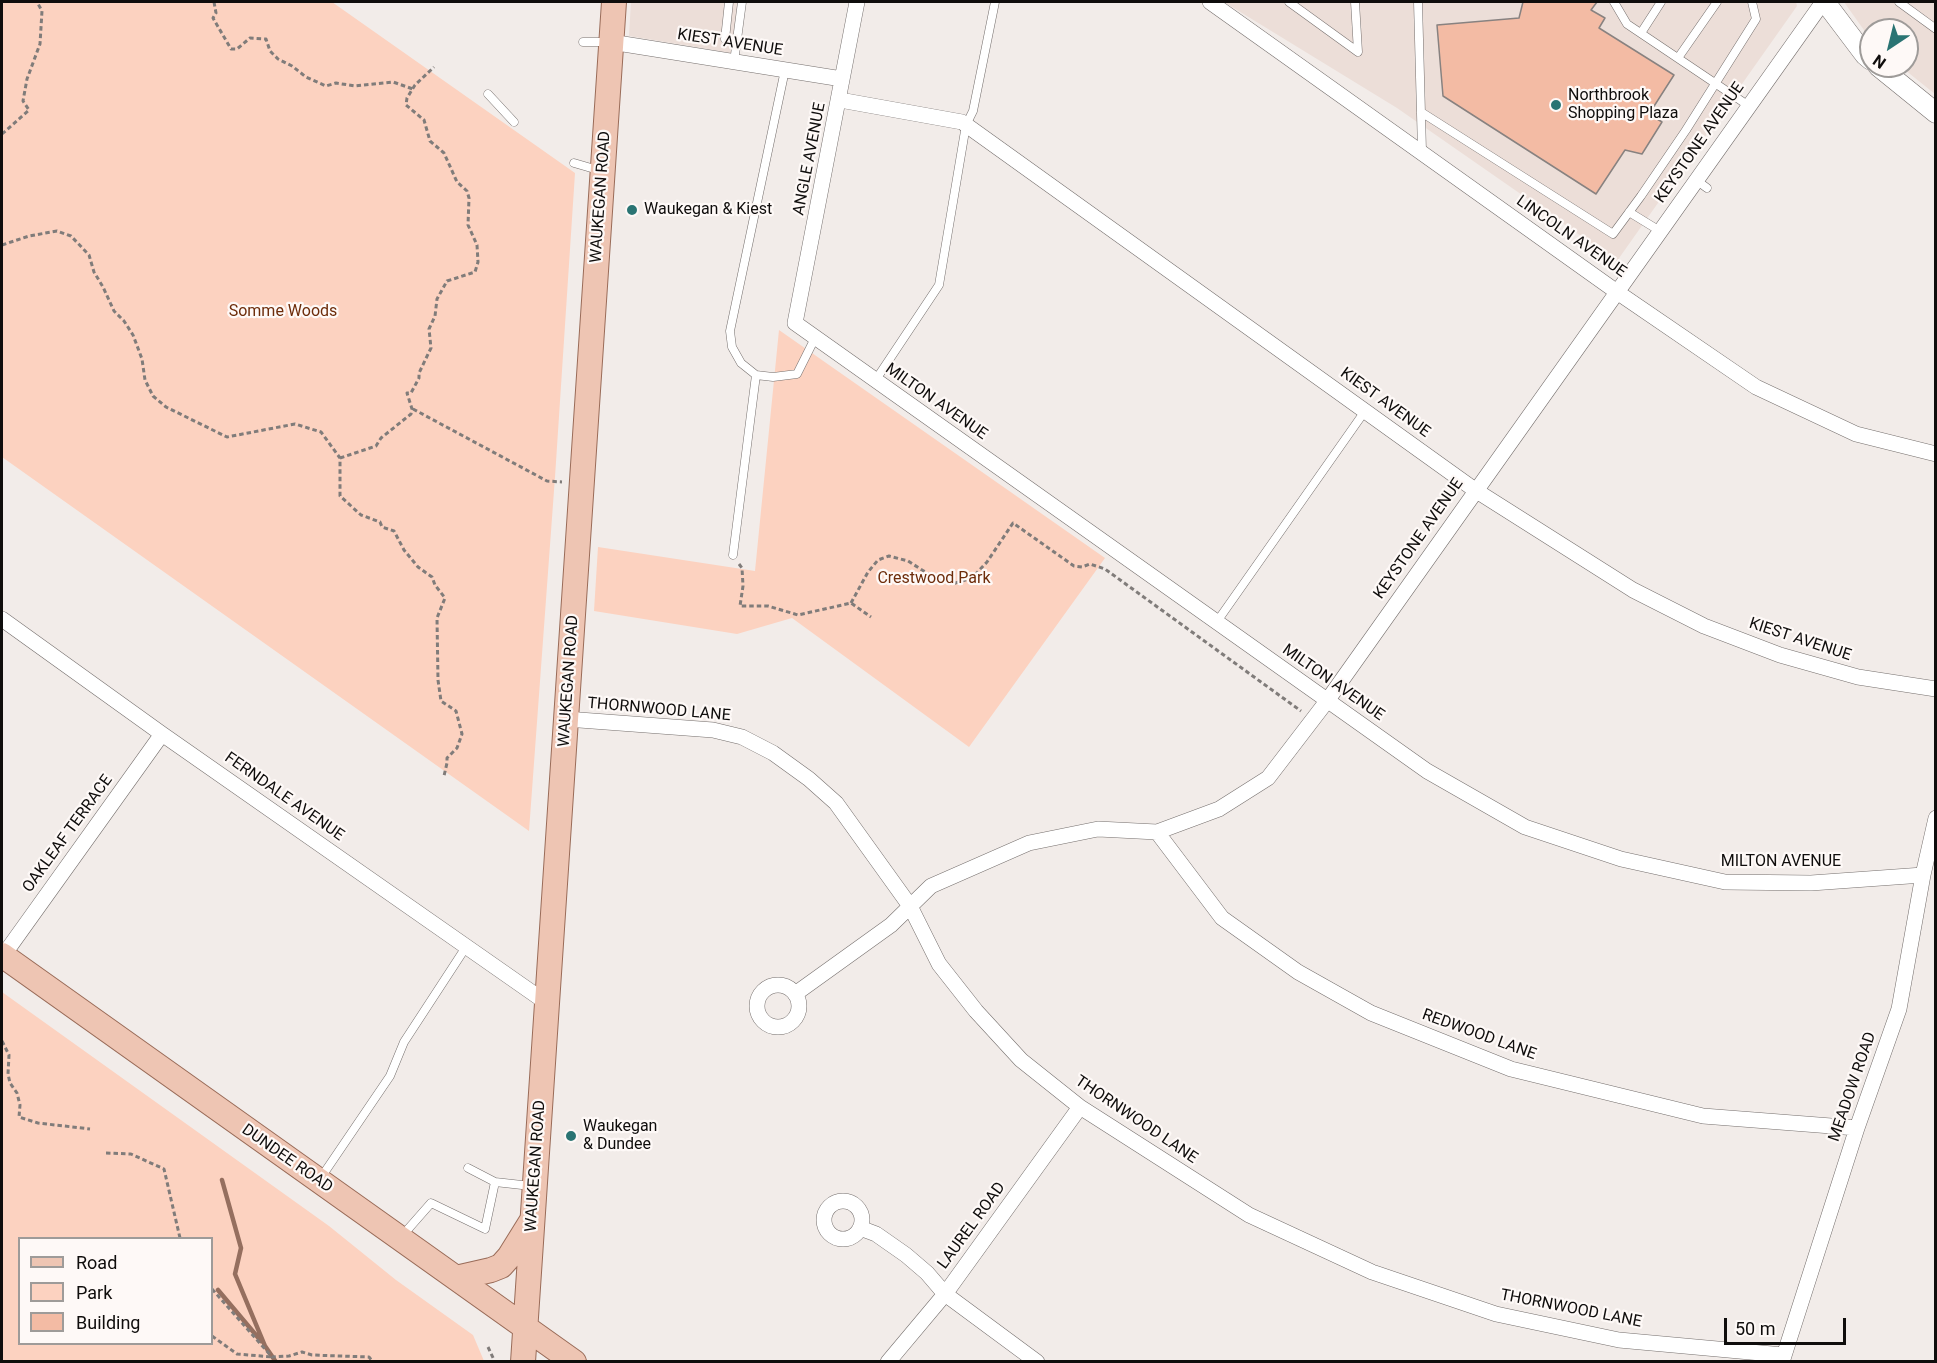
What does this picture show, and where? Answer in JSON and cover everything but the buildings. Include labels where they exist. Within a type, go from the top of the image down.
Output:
[{"type":"main road","name":"WAUKEGAN ROAD","points":[[523,1362],[614,2]]},
{"type":"main road","name":"DUNDEE ROAD","points":[[2,956],[574,1362]]},
{"type":"main road","points":[[456,1278],[501,1266],[533,1218]]},
{"type":"street","name":"ANGLE AVENUE","points":[[795,323],[840,100],[857,2]]},
{"type":"street","name":"LINCOLN AVENUE","points":[[1210,2],[1617,292],[1756,387],[1856,434],[1935,454]]},
{"type":"street","points":[[1824,2],[1859,47]]},
{"type":"street","name":"KEYSTONE AVENUE","points":[[795,994],[891,925],[931,886],[1029,843],[1098,830],[1157,832],[1219,809],[1268,778],[1327,701],[1660,231],[1701,184],[1749,106],[1824,2]]},
{"type":"street","name":"KIEST AVENUE","points":[[611,42],[842,79]]},
{"type":"street","points":[[1893,78],[1935,113]]},
{"type":"street","name":"KIEST AVENUE","points":[[840,100],[962,122],[1475,490],[1633,590],[1704,626],[1780,655],[1858,677],[1935,689]]},
{"type":"street","name":"MILTON AVENUE","points":[[795,323],[1427,771],[1525,827],[1621,859],[1725,882],[1811,884],[1923,875]]},
{"type":"street","name":"FERNDALE AVENUE","points":[[2,619],[162,734],[547,1003]]},
{"type":"street","name":"THORNWOOD LANE","points":[[566,719],[713,730],[742,737],[773,753],[809,779],[836,803],[910,906],[939,964],[976,1011],[1021,1060],[1080,1107],[1249,1215],[1372,1272],[1496,1314],[1619,1340],[1782,1358]]},
{"type":"street","name":"OAKLEAF TERRACE","points":[[2,956],[162,734]]},
{"type":"street","name":"MEADOW ROAD","points":[[1782,1358],[1857,1128],[1899,1009],[1935,818]]},
{"type":"street","name":"REDWOOD LANE","points":[[1157,832],[1222,918],[1298,972],[1371,1012],[1511,1069],[1702,1116],[1857,1128]]},
{"type":"street","name":"LAUREL ROAD","points":[[888,1362],[945,1294],[1080,1107]]},
{"type":"street","points":[[860,1228],[876,1234],[906,1256],[927,1273],[945,1294],[1037,1362]]},
{"type":"lane","points":[[725,39],[729,2]]},
{"type":"lane","points":[[734,62],[742,2]]},
{"type":"lane","points":[[875,381],[939,285],[966,125],[973,111],[994,2]]},
{"type":"lane","points":[[1289,2],[1358,52],[1355,2]]},
{"type":"lane","points":[[1418,2],[1422,152]]},
{"type":"lane","points":[[1614,2],[1627,24],[1749,106]]},
{"type":"lane","points":[[1641,33],[1662,2]]},
{"type":"lane","points":[[1678,58],[1717,2]]},
{"type":"lane","points":[[1420,112],[1613,234],[1686,130],[1756,19],[1752,2]]},
{"type":"lane","points":[[1899,2],[1935,29]]},
{"type":"lane","points":[[583,42],[611,42]]},
{"type":"lane","points":[[785,70],[730,331],[732,347],[741,363],[756,375],[774,377],[797,374],[815,338]]},
{"type":"lane","points":[[488,94],[514,122]]},
{"type":"lane","points":[[574,163],[603,171]]},
{"type":"lane","points":[[1629,212],[1660,231]]},
{"type":"lane","points":[[733,555],[756,375]]},
{"type":"lane","points":[[1216,623],[1365,411]]},
{"type":"lane","points":[[319,1181],[390,1076],[404,1042],[466,947]]},
{"type":"lane","points":[[468,1168],[495,1182],[535,1186]]},
{"type":"lane","points":[[400,1238],[430,1203],[485,1229],[495,1182]]},
{"type":"path","points":[[2,134],[29,110],[23,101],[27,79],[40,44],[42,11],[36,2]]},
{"type":"path","points":[[214,2],[216,13],[213,18],[231,49],[237,49],[250,38],[266,39],[270,51],[278,59],[306,77],[326,86],[336,83],[355,86],[393,82],[413,89]]},
{"type":"path","points":[[340,459],[376,446],[381,438],[411,414],[412,408],[407,393],[411,393],[419,378],[419,373],[431,348],[429,329],[435,316],[436,299],[447,281],[475,272],[478,262],[477,245],[468,225],[467,191],[457,183],[448,158],[430,141],[424,120],[406,105],[415,84],[434,67]]},
{"type":"path","points":[[2,245],[29,236],[57,231],[71,236],[89,255],[94,272],[114,311],[133,334],[153,396],[166,407],[227,437],[295,424],[321,432],[340,459],[340,496],[361,515],[380,522],[382,527],[394,531],[404,550],[418,567],[432,577],[445,598],[437,618],[438,680],[441,701],[456,711],[462,734],[457,748],[447,758],[444,776]]},
{"type":"path","points":[[412,408],[547,481],[582,483]]},
{"type":"path","points":[[733,555],[742,568],[740,606],[768,606],[798,615],[851,603],[873,566],[878,560],[889,556],[908,561],[933,577],[952,584],[972,579],[987,562],[1013,523],[1074,566],[1082,567],[1090,564],[1105,569],[1313,719]]},
{"type":"path","points":[[851,603],[871,617]]},
{"type":"path","points":[[2,1041],[9,1054],[9,1083],[17,1094],[20,1105],[19,1117],[38,1123],[90,1129]]},
{"type":"path","points":[[105,1153],[131,1154],[164,1169],[180,1237]]},
{"type":"path","points":[[213,1292],[271,1359]]},
{"type":"path","points":[[213,1337],[237,1354],[271,1359],[302,1352],[312,1355],[369,1358],[374,1362]]},
{"type":"path","points":[[488,1347],[495,1362]]},
{"type":"shaded area","points":[[631,2],[742,2],[737,54],[629,36]]},
{"type":"shaded area","name":"Northbrook Shopping Plaza","points":[[1224,2],[1796,2],[1797,6],[1617,261],[1397,108]]},
{"type":"shaded area","points":[[1844,2],[1935,2],[1935,94],[1915,78],[1919,78],[1919,18],[1859,18],[1859,23]]},
{"type":"green space","name":"Somme Woods","points":[[2,2],[332,2],[575,173],[529,831],[2,457]]},
{"type":"green space","name":"Crestwood Park","points":[[779,330],[1105,558],[969,747],[792,618],[737,634],[594,611],[598,547],[755,571]]},
{"type":"green space","points":[[2,992],[329,1226],[396,1280],[473,1335],[484,1361],[2,1361]]},
{"type":"waterway","points":[[222,1180],[241,1248],[235,1274],[265,1346],[276,1362]]},
{"type":"waterway","points":[[218,1290],[261,1341]]},
{"type":"place","name":"Northbrook Shopping Plaza","points":[[1556,105]]},
{"type":"place","name":"Waukegan & Kiest","points":[[632,210]]},
{"type":"place","name":"Waukegan & Dundee","points":[[571,1136]]}]
